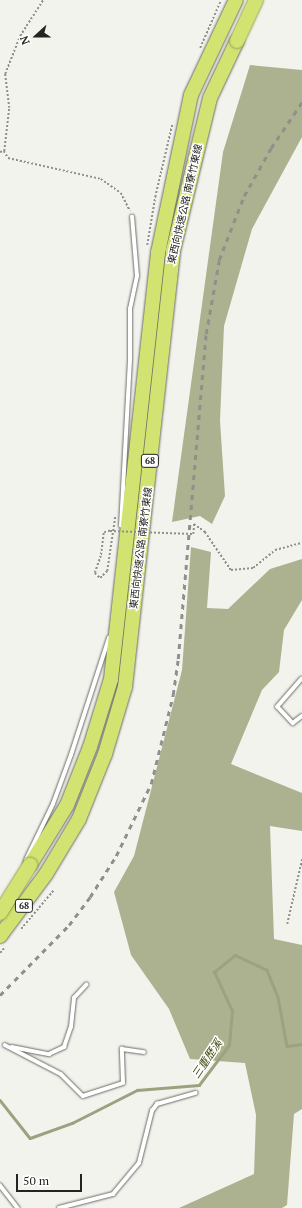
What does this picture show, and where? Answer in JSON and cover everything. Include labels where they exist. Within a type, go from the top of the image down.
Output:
[{"type":"highway","name":"東西向快速公路 南寮竹東線","points":[[1,915],[67,804],[90,747],[111,679],[158,253],[191,95],[236,0]]},
{"type":"highway","name":"東西向快速公路 南寮竹東線","points":[[5,939],[79,819],[105,754],[125,687],[173,251],[210,98],[256,0]]},
{"type":"lane","points":[[120,535],[130,360],[130,310],[137,276],[132,217]]},
{"type":"lane","points":[[111,625],[120,548]]},
{"type":"lane","points":[[1,915],[30,850],[53,804],[71,755],[110,633]]},
{"type":"lane","points":[[302,679],[278,707],[293,723],[302,716]]},
{"type":"lane","points":[[5,1044],[49,1054],[64,1047],[71,1027],[74,998],[86,985]]},
{"type":"lane","points":[[0,1042],[61,1074],[83,1096],[123,1084],[122,1049],[144,1052]]},
{"type":"lane","points":[[59,1208],[113,1194],[138,1163],[152,1111],[157,1104],[195,1093]]},
{"type":"lane","points":[[0,1186],[18,1208]]},
{"type":"path","points":[[43,0],[20,36],[5,74],[9,108],[4,151],[8,158],[101,179],[121,194],[132,217]]},
{"type":"path","points":[[0,152],[4,151]]},
{"type":"path","points":[[123,501],[115,513],[107,571],[100,578],[95,573],[101,556],[104,533],[110,531],[193,534],[194,524],[206,532],[231,570],[253,568],[276,550],[302,543]]},
{"type":"path","points":[[287,924],[302,859]]},
{"type":"path","points":[[19,930],[53,891]]},
{"type":"path","points":[[0,953],[5,939]]},
{"type":"green space","points":[[250,65],[302,70],[302,137],[252,229],[224,326],[220,421],[225,496],[212,524],[200,516],[172,522],[223,152]]},
{"type":"green space","points":[[191,547],[211,552],[207,608],[228,609],[270,569],[302,559],[302,600],[284,630],[279,672],[262,690],[231,764],[302,793],[302,831],[270,826],[274,939],[302,945],[302,1109],[294,1114],[287,1205],[282,1208],[179,1208],[254,1174],[256,1115],[245,1063],[190,1059],[169,1009],[131,955],[114,892],[134,856],[182,670]]},
{"type":"waterway","name":"三重歷溪","points":[[0,1100],[30,1138],[72,1123],[137,1090],[199,1085],[229,1045],[232,1011],[214,972],[235,955],[267,970],[278,997],[287,1046],[302,1044]]},
{"type":"railway","points":[[0,995],[69,925],[90,897],[116,856],[151,784],[173,695],[178,659],[206,334],[219,260],[244,196],[271,148],[302,102]]}]
